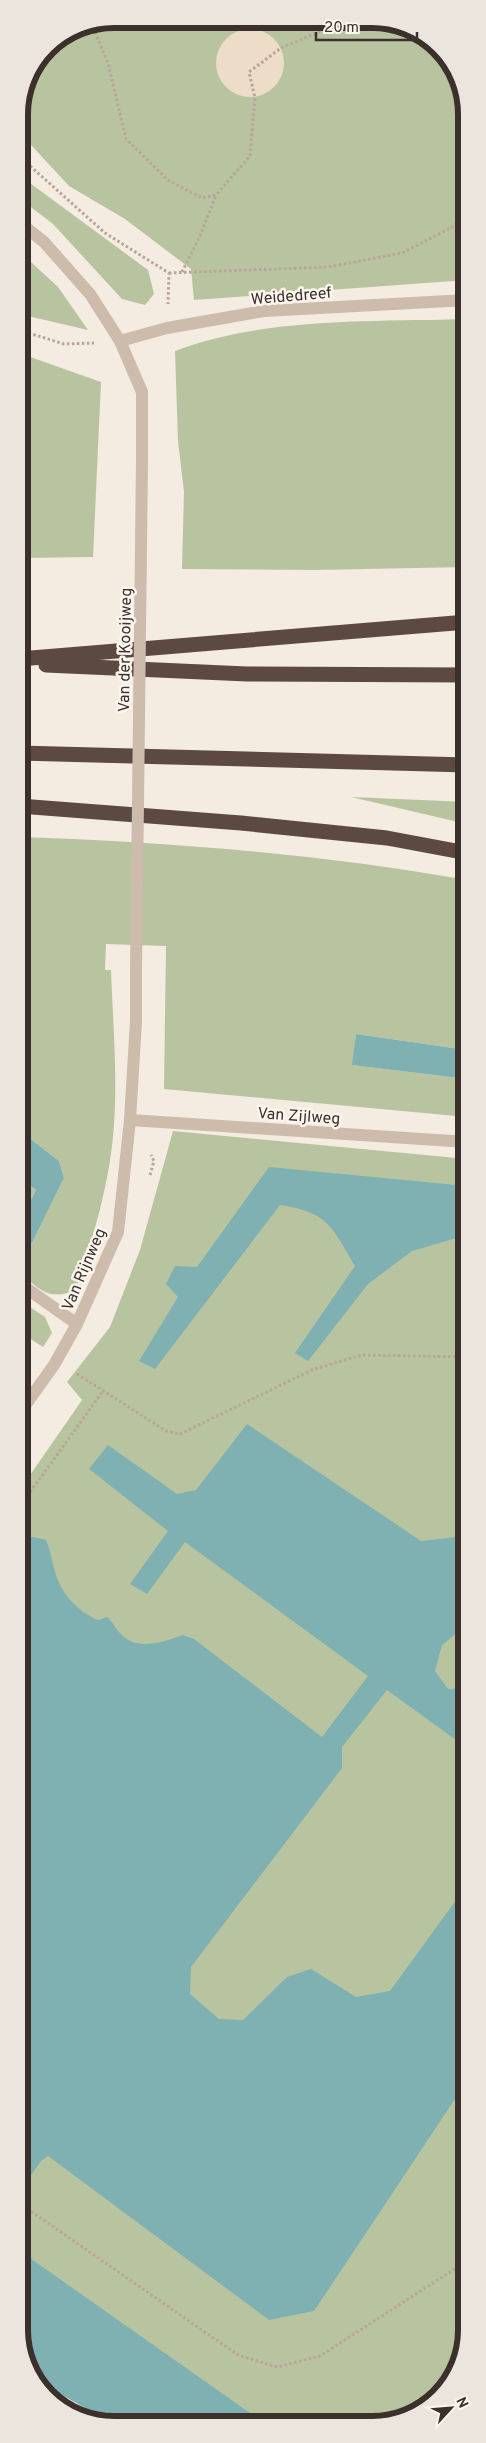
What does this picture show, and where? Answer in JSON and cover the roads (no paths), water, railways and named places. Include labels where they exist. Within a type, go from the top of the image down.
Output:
[{"type":"highway","points":[[28,658],[459,623]]},
{"type":"highway","points":[[28,664],[247,674],[459,676]]},
{"type":"highway","points":[[28,753],[459,765]]},
{"type":"highway","points":[[28,807],[241,823],[387,838],[459,852]]},
{"type":"street","name":"Van der Kooijweg","points":[[28,229],[44,242],[90,294],[120,341],[142,392],[136,1021],[130,1120]]},
{"type":"street","name":"Weidedreef","points":[[120,341],[167,328],[264,312],[459,300]]},
{"type":"street","name":"Van Zijlweg","points":[[130,1120],[459,1141]]},
{"type":"street","name":"Van Rijnweg","points":[[28,1401],[54,1365],[77,1324],[118,1232],[130,1120]]},
{"type":"street","points":[[28,1289],[77,1324]]},
{"type":"water","points":[[356,1034],[459,1049],[459,1078],[352,1065]]},
{"type":"water","points":[[28,1137],[59,1161],[64,1178],[32,1243],[28,1241],[28,1206],[36,1190],[28,1184]]},
{"type":"water","points":[[269,1167],[459,1185],[459,1237],[412,1251],[368,1284],[308,1361],[295,1353],[355,1266],[334,1231],[319,1217],[296,1208],[280,1205],[155,1369],[139,1361],[178,1297],[166,1284],[175,1266],[197,1267]]},
{"type":"water","points":[[247,1424],[421,1541],[457,1537],[459,1535],[459,1631],[442,1645],[435,1671],[448,1689],[459,1688],[459,1742],[387,1690],[342,1747],[342,1768],[191,1967],[190,1994],[219,2019],[243,2020],[287,1977],[311,1969],[356,1997],[390,1991],[459,1896],[459,2093],[314,2311],[269,2320],[48,2156],[41,2161],[28,2179],[28,2153],[31,2149],[28,2142],[28,1536],[46,1540],[62,1589],[78,1608],[91,1617],[98,1620],[107,1617],[122,1635],[136,1643],[152,1644],[183,1635],[194,1639],[322,1737],[368,1676],[185,1542],[147,1594],[130,1584],[168,1531],[89,1469],[108,1445],[177,1494],[196,1490]]},
{"type":"water","points":[[28,2257],[254,2416],[114,2416],[93,2413],[52,2389],[36,2367],[28,2341]]}]
